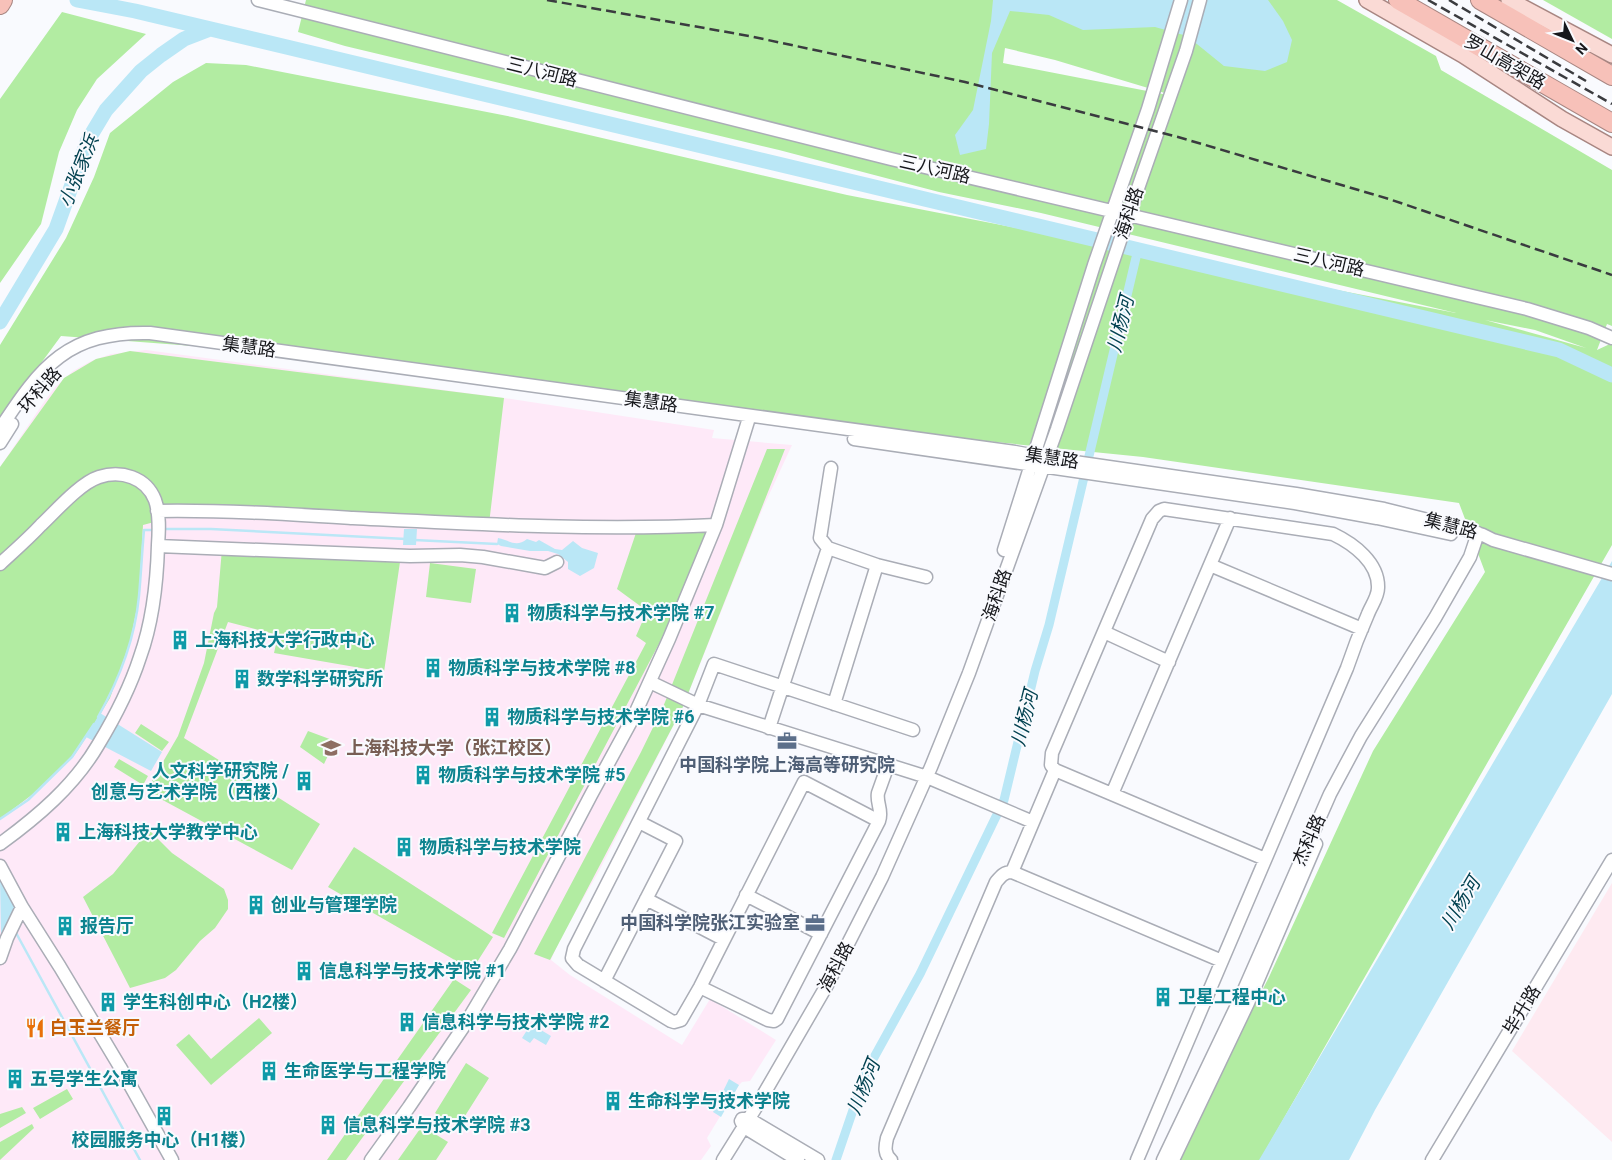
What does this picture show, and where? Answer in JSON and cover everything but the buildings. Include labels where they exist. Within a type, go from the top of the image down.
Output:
[{"type":"highway","name":"罗山高架路","points":[[1398,0],[1456,34],[1536,88],[1612,124]]},
{"type":"highway","points":[[1480,0],[1564,39],[1612,76]]},
{"type":"highway","points":[[1536,88],[1612,129]]},
{"type":"main road","points":[[1367,0],[1463,55],[1536,88],[1612,147]]},
{"type":"main road","points":[[1509,0],[1564,39],[1612,55]]},
{"type":"street","name":"三八河路","points":[[258,0],[1128,217],[1526,309],[1589,328],[1612,338]]},
{"type":"street","name":"海科路","points":[[924,776],[980,619],[1094,265],[1148,109],[1181,0]]},
{"type":"street","name":"海科路","points":[[723,1160],[744,1122],[793,1045],[839,962],[882,877],[972,664],[1045,462],[1186,51],[1200,0]]},
{"type":"street","name":"环科路","points":[[0,429],[31,384],[52,362],[78,345],[102,336],[126,333],[149,337]]},
{"type":"street","name":"集慧路","points":[[149,337],[1006,451],[1031,461]]},
{"type":"street","name":"集慧路","points":[[149,337],[723,420],[748,421],[783,428],[1296,494],[1384,509],[1612,574]]},
{"type":"street","name":"环科路","points":[[0,443],[37,389],[57,368],[81,352],[104,344],[149,337]]},
{"type":"street","points":[[371,1160],[466,1023],[510,949],[590,795],[634,716],[716,525],[748,421]]},
{"type":"street","points":[[831,468],[820,538],[828,548],[877,565],[926,577]]},
{"type":"street","points":[[0,564],[66,501],[88,482],[98,477],[119,473],[137,478],[152,494],[157,511],[159,535],[158,577],[148,630],[123,702],[90,759],[57,797],[27,824],[0,844]]},
{"type":"street","points":[[1136,1160],[1222,961],[1347,668],[1378,588],[1372,566],[1358,549],[1342,538],[1324,532],[1169,509],[1159,511],[1152,520],[1052,753],[1051,765],[1055,770],[1265,860]]},
{"type":"street","points":[[157,511],[223,510],[400,520],[539,525],[638,527],[716,525]]},
{"type":"street","points":[[1112,794],[1230,518]]},
{"type":"street","points":[[159,535],[410,556],[460,555],[483,557],[545,568],[557,562]]},
{"type":"street","name":"杰科路","points":[[1163,1160],[1240,999],[1330,794],[1361,736],[1435,618],[1482,538]]},
{"type":"street","name":"杰科路","points":[[1172,1160],[1248,1003],[1337,794],[1364,745],[1476,558],[1482,538]]},
{"type":"street","points":[[770,728],[828,548]]},
{"type":"street","points":[[834,704],[877,565]]},
{"type":"street","points":[[1210,565],[1362,629]]},
{"type":"street","points":[[1104,632],[1168,662]]},
{"type":"street","points":[[879,821],[804,782],[723,939],[700,988],[681,1020],[674,1022],[578,965],[572,958],[572,954],[698,705],[714,664],[913,730]]},
{"type":"street","points":[[650,682],[698,705],[924,776],[1033,822]]},
{"type":"street","points":[[700,988],[768,1020],[774,1021],[780,1015],[879,821],[882,812],[877,797],[888,765]]},
{"type":"street","points":[[1012,872],[1055,770]]},
{"type":"street","points":[[604,981],[676,841],[639,822]]},
{"type":"street","name":"毕升路","points":[[1432,1160],[1612,860]]},
{"type":"street","points":[[0,866],[22,907],[115,1059],[172,1160]]},
{"type":"street","points":[[891,1160],[886,1153],[887,1138],[996,882],[1006,872],[1012,872],[1222,961]]},
{"type":"street","points":[[746,896],[822,934]]},
{"type":"street","points":[[646,899],[723,939]]},
{"type":"street","points":[[0,958],[22,907]]},
{"type":"street","name":"海科路","points":[[714,1160],[744,1122]]},
{"type":"street","points":[[744,1122],[798,1160]]},
{"type":"street","points":[[744,1122],[818,1160]]},
{"type":"shaded area","name":"上海科技大学（张江校区）","points":[[146,350],[504,398],[714,430],[712,438],[792,445],[762,510],[682,709],[599,871],[560,939],[551,960],[570,975],[682,1045],[710,999],[776,1040],[750,1081],[742,1082],[739,1085],[707,1138],[711,1146],[701,1160],[0,1160],[0,467],[55,387],[73,371],[91,361],[111,354]]},
{"type":"shaded area","points":[[1612,883],[1612,1142],[1512,1051]]},
{"type":"green space","points":[[306,0],[1337,0],[1436,56],[1441,70],[1612,170],[1612,326],[1607,324],[1597,350],[1612,343],[1612,545],[1260,1160],[1176,1160],[1269,977],[1373,751],[1485,572],[1459,503],[1143,457],[797,422],[301,354],[61,336],[0,419],[0,345],[66,238],[94,177],[110,133],[173,82],[206,63],[246,65],[512,117],[847,195],[1456,313],[1041,213],[939,192],[779,150],[345,46],[298,32]],"holes":[[[1005,48],[1055,60],[1178,97],[1003,63]],[[1485,320],[1535,330],[1586,348]]]},
{"type":"green space","points":[[1543,0],[1612,0],[1612,39]]},
{"type":"green space","points":[[62,12],[146,34],[97,79],[77,110],[59,152],[41,224],[0,283],[0,99]]},
{"type":"green space","points":[[130,351],[504,398],[489,524],[156,511],[158,521],[143,525],[139,598],[130,642],[110,698],[73,757],[33,794],[0,819],[0,467],[64,378],[96,359]]},
{"type":"green space","points":[[767,449],[785,449],[682,709],[550,960],[534,954],[663,707]]},
{"type":"green space","points":[[638,527],[709,530],[662,638],[504,938],[492,933],[646,643],[636,636],[647,611],[617,589]]},
{"type":"green space","points":[[222,549],[401,555],[384,672],[274,653],[278,635],[228,622],[184,738],[320,824],[292,870],[146,791],[178,736],[204,663],[214,613],[217,607]]},
{"type":"green space","points":[[430,563],[476,569],[471,603],[426,597]]},
{"type":"green space","points":[[141,724],[169,742],[162,751],[135,733]]},
{"type":"green space","points":[[308,731],[335,741],[324,764],[300,747]]},
{"type":"green space","points":[[119,759],[148,776],[143,785],[114,767]]},
{"type":"green space","points":[[149,830],[172,853],[224,889],[228,900],[228,909],[215,928],[200,941],[176,970],[165,978],[130,988],[83,897],[113,874]]},
{"type":"green space","points":[[354,847],[493,937],[472,970],[328,887]]},
{"type":"green space","points":[[454,979],[471,990],[346,1160],[327,1160]]},
{"type":"green space","points":[[259,1018],[272,1033],[211,1085],[176,1045],[189,1034],[211,1059]]},
{"type":"green space","points":[[466,1063],[489,1078],[458,1127],[435,1113]]},
{"type":"green space","points":[[67,1089],[73,1099],[40,1119],[33,1108]]},
{"type":"green space","points":[[22,1107],[26,1113],[0,1128],[0,1114]]},
{"type":"green space","points":[[32,1124],[34,1128],[0,1160],[0,1142]]},
{"type":"green space","points":[[422,1126],[448,1142],[436,1160],[398,1160]]},
{"type":"water","points":[[993,0],[1268,0],[1283,21],[1292,40],[1287,62],[1265,71],[1224,66],[1187,36],[1155,27],[1083,30],[1049,15],[1010,11],[992,53],[986,149],[960,155],[955,135],[973,110],[991,21]]},
{"type":"water","points":[[404,529],[417,529],[416,545],[403,545]]},
{"type":"water","points":[[498,538],[512,543],[523,542],[527,539],[536,542],[539,540],[555,549],[562,550],[573,541],[582,548],[598,553],[594,568],[580,576],[568,569],[568,562],[558,554],[548,551],[530,551],[501,546],[497,544]]},
{"type":"water","points":[[1612,561],[1612,694],[1375,1110],[1349,1160],[1259,1160]]},
{"type":"water","points":[[100,713],[162,752],[151,771],[86,737]]},
{"type":"water","points":[[0,878],[15,907],[11,914],[14,918],[6,935],[1,936]]},
{"type":"water","points":[[531,1024],[551,1036],[546,1045],[534,1038],[530,1043],[522,1038]]},
{"type":"water","points":[[729,1079],[739,1085],[721,1117],[713,1112]]},
{"type":"waterway","points":[[77,0],[135,11],[1559,350],[1612,375]]},
{"type":"waterway","name":"小张家浜","points":[[0,322],[56,229],[88,140],[106,110],[141,71],[161,55],[184,39],[210,29]]},
{"type":"waterway","name":"川杨河","points":[[836,1160],[866,1072],[920,974],[1004,800],[1035,671],[1049,625],[1138,249]]},
{"type":"waterway","points":[[164,529],[211,529],[406,539]]},
{"type":"waterway","points":[[98,717],[119,674],[134,627],[139,596],[144,530],[156,530]]},
{"type":"waterway","points":[[414,540],[497,544]]},
{"type":"waterway","points":[[0,819],[28,800],[72,757],[94,724]]},
{"type":"waterway","points":[[15,931],[140,1160]]},
{"type":"railway","points":[[547,0],[749,36],[965,82],[1178,137],[1389,199],[1612,275]]},
{"type":"railway","points":[[1428,0],[1612,104]]},
{"type":"railway","points":[[1449,0],[1586,81]]},
{"type":"place","name":"物质科学与技术学院 #7","points":[[512,613]]},
{"type":"place","name":"上海科技大学行政中心","points":[[180,640]]},
{"type":"place","name":"物质科学与技术学院 #8","points":[[433,668]]},
{"type":"place","name":"数学科学研究所","points":[[242,679]]},
{"type":"place","name":"物质科学与技术学院 #6","points":[[492,717]]},
{"type":"place","name":"中国科学院上海高等研究院","points":[[787,741]]},
{"type":"place","name":"上海科技大学（张江校区）","points":[[331,748]]},
{"type":"place","name":"物质科学与技术学院 #5","points":[[423,775]]},
{"type":"place","name":"人文科学研究院 / 创意与艺术学院（西楼）","points":[[304,781]]},
{"type":"place","name":"上海科技大学教学中心","points":[[63,832]]},
{"type":"place","name":"物质科学与技术学院","points":[[404,847]]},
{"type":"place","name":"创业与管理学院","points":[[256,905]]},
{"type":"place","name":"中国科学院张江实验室","points":[[815,923]]},
{"type":"place","name":"报告厅","points":[[65,926]]},
{"type":"place","name":"信息科学与技术学院 #1","points":[[304,971]]},
{"type":"place","name":"卫星工程中心","points":[[1163,997]]},
{"type":"place","name":"学生科创中心（H2楼）","points":[[108,1002]]},
{"type":"place","name":"信息科学与技术学院 #2","points":[[407,1022]]},
{"type":"place","name":"白玉兰餐厅","points":[[35,1028]]},
{"type":"place","name":"生命医学与工程学院","points":[[269,1071]]},
{"type":"place","name":"五号学生公寓","points":[[15,1079]]},
{"type":"place","name":"生命科学与技术学院","points":[[613,1101]]},
{"type":"place","name":"校园服务中心（H1楼）","points":[[164,1116]]},
{"type":"place","name":"信息科学与技术学院 #3","points":[[328,1125]]}]
